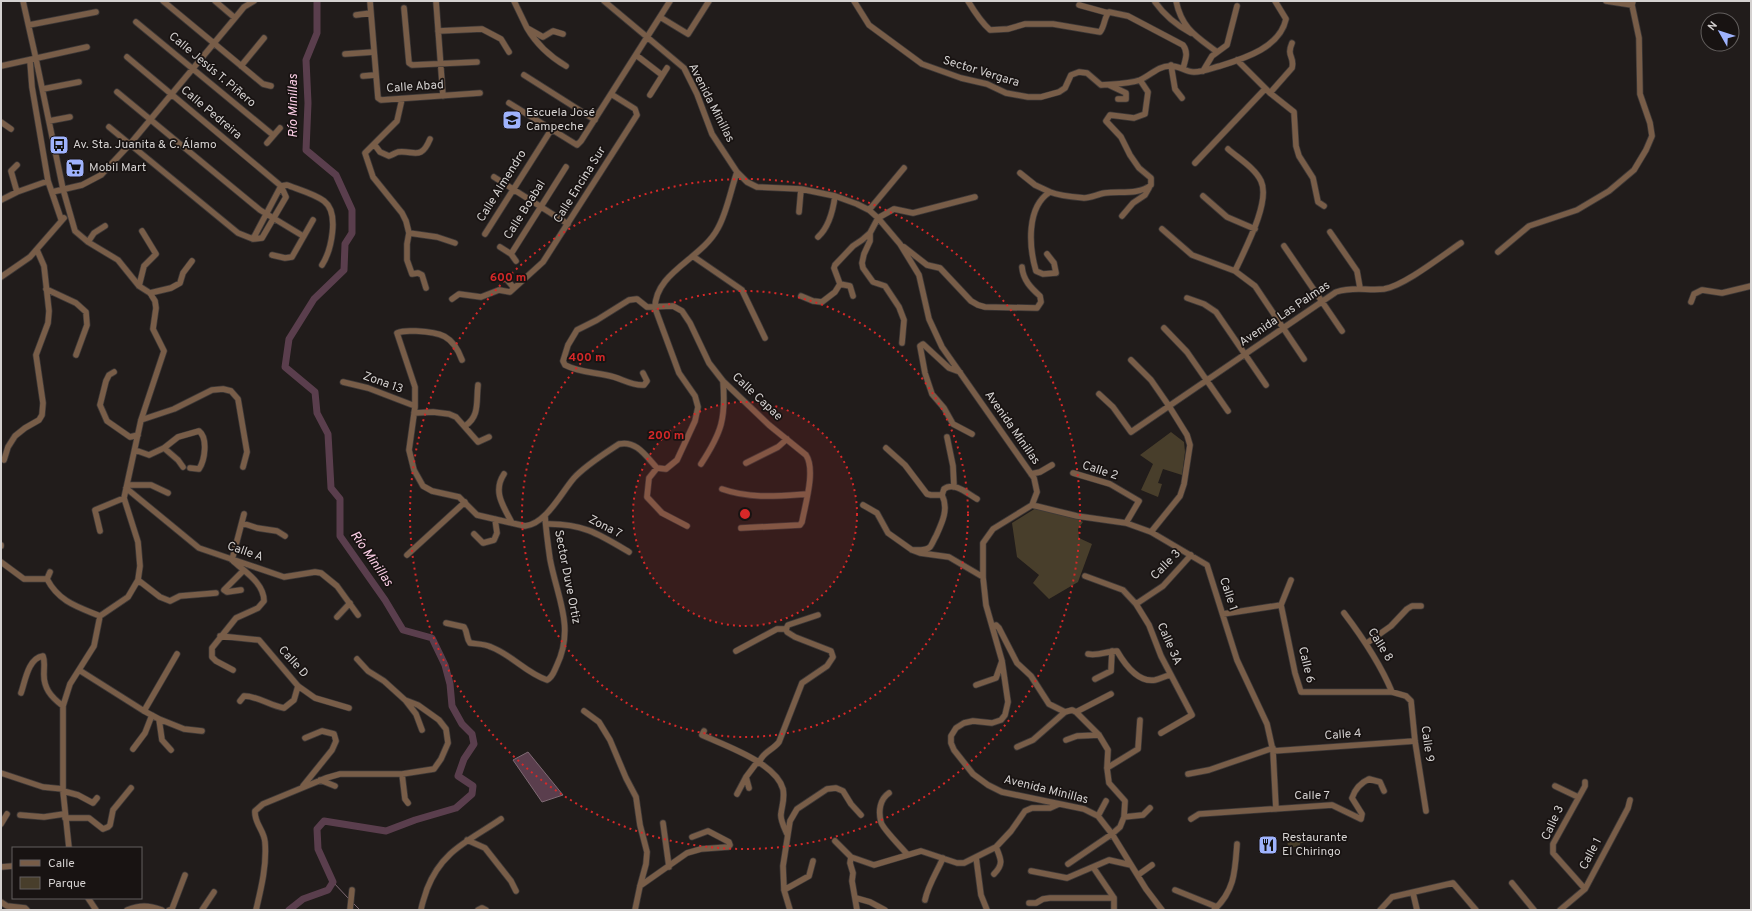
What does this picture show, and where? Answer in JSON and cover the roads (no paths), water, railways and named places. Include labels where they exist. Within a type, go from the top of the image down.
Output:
[{"type":"street","points":[[23,1],[43,89],[63,189],[69,215],[75,231],[88,242],[118,260],[139,286],[150,294],[155,300],[156,308],[154,329],[164,351],[141,420],[124,498],[138,542],[140,566],[138,580],[128,597],[100,616],[94,646],[70,684],[63,706],[64,816],[69,847]]},
{"type":"street","points":[[163,1],[263,84],[272,86]]},
{"type":"street","points":[[214,1],[235,18]]},
{"type":"street","points":[[52,192],[82,185],[101,175],[130,144],[244,7],[254,1]]},
{"type":"street","name":"Calle Abad","points":[[370,1],[378,98],[381,100],[402,99],[480,93]]},
{"type":"street","points":[[436,1],[443,96]]},
{"type":"street","points":[[514,1],[536,43],[556,60],[566,66]]},
{"type":"street","name":"Avenida Minillas","points":[[604,1],[648,36],[684,68],[697,94],[712,134],[737,172],[747,182],[757,187],[801,189],[851,201],[869,210],[878,218],[900,244],[919,275],[929,318],[942,347],[1034,478],[1037,492],[1032,505],[993,529],[983,543],[983,577],[986,606],[1002,661],[1008,702],[1005,715],[1001,720],[992,723],[972,721],[964,723],[956,728],[952,736],[951,743],[954,750],[973,774],[988,785],[1002,792],[1084,809],[1098,816],[1112,834],[1162,910]]},
{"type":"street","points":[[509,103],[577,145],[582,141],[670,1]]},
{"type":"street","points":[[660,17],[688,34],[709,1]]},
{"type":"street","name":"Sector Vergara","points":[[854,1],[869,25],[922,64],[961,78],[987,84],[1006,93],[1028,97],[1041,97],[1059,92],[1065,88],[1071,76],[1079,72],[1087,73],[1101,85],[1109,85]]},
{"type":"street","points":[[968,1],[977,12],[981,22],[990,30],[1008,29],[1025,24],[1053,24],[1100,32],[1103,29],[1108,13]]},
{"type":"street","points":[[1176,1],[1182,21],[1194,35]]},
{"type":"street","points":[[1109,85],[1140,80],[1158,69],[1171,65],[1193,72],[1203,71],[1237,60],[1261,50],[1276,38],[1284,29],[1286,19],[1275,1]]},
{"type":"street","points":[[1498,252],[1529,226],[1577,210],[1609,191],[1634,170],[1646,150],[1652,136],[1650,123],[1640,94],[1639,38],[1632,3],[1606,1]]},
{"type":"street","points":[[1155,2],[1176,25],[1194,35],[1217,52]]},
{"type":"street","points":[[1079,6],[1108,13],[1112,11],[1128,16],[1183,45],[1187,56],[1183,69]]},
{"type":"street","points":[[1203,71],[1212,56],[1227,45],[1236,6]]},
{"type":"street","points":[[404,8],[409,63],[412,65],[477,62]]},
{"type":"street","points":[[29,26],[96,12]]},
{"type":"street","points":[[356,15],[371,13]]},
{"type":"street","name":"Calle Jesús T. Piñero","points":[[136,22],[273,135]]},
{"type":"street","points":[[527,28],[543,37],[553,31],[564,34]]},
{"type":"street","points":[[438,31],[482,29],[501,39],[509,52]]},
{"type":"street","points":[[241,66],[264,38]]},
{"type":"street","points":[[1270,93],[1292,68],[1293,64],[1289,54],[1292,43]]},
{"type":"street","points":[[1,66],[30,61],[87,47]]},
{"type":"street","points":[[345,54],[374,52]]},
{"type":"street","points":[[636,55],[662,75]]},
{"type":"street","name":"Calle Pedreira","points":[[127,57],[281,186]]},
{"type":"street","points":[[1237,60],[1265,89],[1294,112],[1296,146],[1299,156],[1313,178],[1318,202],[1324,206]]},
{"type":"street","points":[[30,61],[32,87],[48,181],[62,219]]},
{"type":"street","points":[[1171,65],[1175,89],[1182,98]]},
{"type":"street","points":[[650,95],[667,68]]},
{"type":"street","points":[[363,76],[375,75]]},
{"type":"street","points":[[524,75],[595,120]]},
{"type":"street","points":[[1122,216],[1133,203],[1145,194],[1152,185],[1151,178],[1139,168],[1130,155],[1121,137],[1106,121],[1110,115],[1134,118],[1145,114],[1148,92],[1140,80]]},
{"type":"street","points":[[43,89],[79,82]]},
{"type":"street","points":[[1109,85],[1126,93],[1126,99],[1118,99]]},
{"type":"street","points":[[1195,163],[1265,89]]},
{"type":"street","points":[[118,92],[266,214],[304,236]]},
{"type":"street","name":"Calle Encina Sur","points":[[514,288],[543,262],[636,115],[636,110],[611,94]]},
{"type":"street","points":[[402,99],[396,121],[365,152],[373,177],[402,213],[406,221],[409,233],[407,260],[412,274],[418,273],[422,275],[426,288]]},
{"type":"street","points":[[49,121],[70,117]]},
{"type":"street","points":[[1,122],[11,129]]},
{"type":"street","points":[[109,127],[238,233],[256,239],[262,238],[286,197],[281,186]]},
{"type":"street","points":[[267,143],[280,128]]},
{"type":"street","name":"Calle Almendro","points":[[485,234],[551,130]]},
{"type":"street","points":[[374,144],[380,152],[389,156],[397,152],[412,154],[423,150],[430,139]]},
{"type":"street","points":[[1228,149],[1256,174],[1261,182],[1263,191],[1260,211],[1254,229],[1235,271]]},
{"type":"street","points":[[17,165],[11,171],[17,192]]},
{"type":"street","name":"Calle Boabal","points":[[500,247],[511,254],[566,166]]},
{"type":"street","points":[[869,210],[904,168]]},
{"type":"street","points":[[462,360],[458,349],[441,334],[429,331],[402,330],[397,333],[415,387],[415,406],[409,450],[414,470],[422,486],[432,491],[459,497],[477,515],[525,526],[532,526],[545,516],[575,478],[618,444],[627,442],[638,448],[657,468],[666,469],[676,460],[695,421],[698,407],[695,396],[679,372],[655,308],[655,301],[659,290],[668,276],[694,257],[710,240],[719,227],[737,172]]},
{"type":"street","points":[[1020,173],[1035,185],[1055,194],[1086,198],[1105,193],[1128,192],[1149,188]]},
{"type":"street","points":[[494,177],[568,224]]},
{"type":"street","points":[[1,200],[17,192],[48,181]]},
{"type":"street","points":[[281,186],[286,185],[324,201],[332,211],[333,224],[329,248],[322,265]]},
{"type":"street","points":[[256,239],[266,214],[281,186]]},
{"type":"street","points":[[800,212],[801,189]]},
{"type":"street","points":[[1047,254],[1054,263],[1056,273],[1043,274],[1036,271],[1033,260],[1032,225],[1037,206],[1042,196],[1050,192]]},
{"type":"street","points":[[818,237],[825,231],[834,208],[835,196]]},
{"type":"street","points":[[1203,196],[1227,217],[1254,229]]},
{"type":"street","points":[[840,284],[834,265],[852,246],[870,233],[878,218],[894,209],[914,213],[975,197]]},
{"type":"street","points":[[1,277],[30,257],[62,219],[69,215]]},
{"type":"street","points":[[272,255],[285,258],[292,257],[313,220]]},
{"type":"street","points":[[88,242],[94,233],[105,226]]},
{"type":"street","points":[[1162,229],[1192,255],[1235,271],[1255,286],[1304,359]]},
{"type":"street","points":[[139,286],[144,266],[156,254],[142,231]]},
{"type":"street","points":[[1330,232],[1357,271],[1360,288]]},
{"type":"street","points":[[409,233],[437,237],[455,243]]},
{"type":"street","points":[[870,233],[870,241],[863,259],[863,268],[873,282],[885,286],[899,307],[904,320],[902,343]]},
{"type":"street","name":"Avenida Las Palmas","points":[[1099,394],[1113,407],[1131,432],[1336,292],[1347,288],[1384,289],[1396,286],[1461,243]]},
{"type":"street","points":[[900,244],[927,265],[940,268],[971,301],[985,307],[1037,308],[1041,302],[1040,296],[1025,280],[1022,267]]},
{"type":"street","points":[[1284,246],[1342,331]]},
{"type":"street","points":[[4,460],[8,447],[15,436],[24,428],[39,420],[42,415],[43,402],[36,354],[48,323],[48,311],[44,266],[37,250]]},
{"type":"street","points":[[511,254],[516,261]]},
{"type":"street","points":[[694,257],[742,290],[765,338]]},
{"type":"street","points":[[150,294],[171,288],[180,283],[183,273],[192,261]]},
{"type":"street","points":[[452,299],[459,294],[481,297],[499,290],[510,292],[514,288],[508,281]]},
{"type":"street","points":[[801,296],[813,301],[822,302],[835,292],[840,284]]},
{"type":"street","points":[[840,284],[850,286],[853,296]]},
{"type":"street","points":[[1691,302],[1694,294],[1702,290],[1722,293],[1751,286]]},
{"type":"street","points":[[46,289],[76,303],[86,312],[87,325],[76,355]]},
{"type":"street","points":[[1187,298],[1204,304],[1216,312],[1266,385]]},
{"type":"street","points":[[643,373],[647,381],[644,385],[638,386],[612,377],[573,369],[564,365],[563,361],[568,345],[577,330],[597,320],[629,300],[637,299],[647,307],[655,308]]},
{"type":"street","name":"Calle Capae","points":[[655,308],[673,306],[682,311],[690,323],[709,363],[723,381],[769,425],[806,455],[810,461],[811,468],[807,494],[802,522],[800,525],[741,528]]},
{"type":"street","points":[[1164,328],[1187,352],[1228,411]]},
{"type":"street","points":[[960,373],[949,368],[923,344],[920,346],[925,373],[932,394],[944,408],[953,424],[972,434]]},
{"type":"street","points":[[1131,360],[1150,380],[1169,406],[1187,435],[1190,445],[1189,459],[1180,496],[1151,532]]},
{"type":"street","points":[[114,372],[109,375],[106,381],[100,405],[107,421],[130,437],[138,436]]},
{"type":"street","points":[[701,464],[714,444],[722,423],[725,405],[723,381]]},
{"type":"street","name":"Zona 13","points":[[343,382],[368,388],[415,406]]},
{"type":"street","points":[[465,426],[472,421],[475,416],[478,385]]},
{"type":"street","points":[[141,420],[174,409],[212,390],[223,389],[230,391],[238,399],[247,452],[243,466]]},
{"type":"street","points":[[414,413],[449,414],[456,417],[478,442],[489,437]]},
{"type":"street","points":[[135,450],[148,455],[164,448],[178,437],[200,431],[204,434],[203,463],[199,469],[187,468],[164,448]]},
{"type":"street","points":[[947,437],[951,454],[954,487]]},
{"type":"street","points":[[746,463],[778,447],[787,439]]},
{"type":"street","points":[[886,448],[905,465],[927,494],[942,494]]},
{"type":"street","points":[[1031,474],[1040,472],[1052,465]]},
{"type":"street","points":[[657,468],[649,478],[647,497],[662,513],[687,526]]},
{"type":"street","points":[[504,474],[500,479],[498,494],[512,523]]},
{"type":"street","name":"Calle 2","points":[[1072,474],[1110,484],[1139,501],[1126,523]]},
{"type":"street","points":[[126,487],[151,485],[168,493]]},
{"type":"street","name":"Calle A","points":[[126,487],[199,548],[284,577],[315,572],[321,573],[337,586],[358,615]]},
{"type":"street","points":[[912,550],[930,547],[944,520],[945,510],[942,490],[946,487],[954,487],[977,499]]},
{"type":"street","points":[[722,489],[733,493],[759,497],[807,494]]},
{"type":"street","points":[[100,531],[95,510],[124,498]]},
{"type":"street","points":[[407,555],[465,502]]},
{"type":"street","points":[[863,505],[877,513],[888,533],[912,550],[920,553],[949,557],[983,577]]},
{"type":"street","name":"Calle 1","points":[[1032,505],[1077,516],[1126,523],[1151,532],[1191,554],[1207,565],[1237,660],[1267,724],[1273,749],[1276,809]]},
{"type":"street","points":[[233,670],[216,661],[212,657],[212,648],[220,636],[236,618],[258,608],[264,601],[264,594],[260,585],[232,560],[244,514]]},
{"type":"street","name":"Sector Duve Ortiz","points":[[446,622],[464,627],[470,643],[489,646],[520,664],[530,673],[547,680],[551,678],[561,656],[566,638],[566,624],[550,558],[545,516]]},
{"type":"street","points":[[474,534],[483,543],[494,540],[497,533],[495,519]]},
{"type":"street","points":[[242,523],[257,528],[277,531],[285,536]]},
{"type":"street","name":"Zona 7","points":[[546,524],[581,526],[603,536],[629,552]]},
{"type":"street","name":"Calle 3","points":[[1136,604],[1163,586],[1191,554]]},
{"type":"street","points":[[1,562],[24,579],[47,579]]},
{"type":"street","points":[[241,590],[229,592],[224,590],[244,571]]},
{"type":"street","points":[[47,579],[50,572]]},
{"type":"street","name":"Calle 3A","points":[[1085,576],[1123,590],[1136,604],[1149,625],[1161,656],[1192,715],[1161,733]]},
{"type":"street","points":[[47,579],[51,586],[65,601],[100,616]]},
{"type":"street","points":[[138,580],[160,597],[170,601],[180,596],[216,593]]},
{"type":"street","points":[[1223,614],[1281,605],[1291,580]]},
{"type":"street","points":[[337,616],[350,603]]},
{"type":"street","name":"Calle 6","points":[[1281,605],[1295,673],[1301,692],[1392,692]]},
{"type":"street","points":[[1367,644],[1391,626],[1407,609],[1412,606],[1421,606]]},
{"type":"street","name":"Calle 8","points":[[1344,613],[1367,644],[1383,670],[1392,692]]},
{"type":"street","points":[[786,629],[788,625],[818,615]]},
{"type":"street","points":[[993,626],[996,625],[999,628],[1017,663],[1031,676],[1049,704],[1066,712]]},
{"type":"street","points":[[736,651],[777,629],[786,629]]},
{"type":"street","points":[[737,794],[746,777],[762,756],[775,748],[779,742],[802,683],[827,666],[833,657],[830,651],[795,637],[787,632],[786,629]]},
{"type":"street","name":"Calle D","points":[[220,636],[259,640],[298,686],[315,698],[349,708]]},
{"type":"street","points":[[1095,679],[1111,671],[1112,651]]},
{"type":"street","points":[[1088,654],[1097,655],[1117,651],[1126,667],[1145,679],[1154,680],[1170,674]]},
{"type":"street","points":[[144,711],[177,654]]},
{"type":"street","points":[[21,693],[32,663],[38,657],[43,656],[45,661],[45,687],[53,698],[63,706]]},
{"type":"street","points":[[357,659],[368,671],[384,681],[405,700],[416,714],[422,730]]},
{"type":"street","points":[[976,685],[996,678],[1002,661]]},
{"type":"street","points":[[79,670],[152,716],[184,728],[202,732]]},
{"type":"street","points":[[240,701],[244,696],[251,696],[275,707],[284,708],[294,700],[298,686]]},
{"type":"street","name":"Calle 9","points":[[1392,692],[1406,696],[1411,701],[1415,741],[1426,810]]},
{"type":"street","points":[[1076,712],[1110,694]]},
{"type":"street","points":[[256,910],[265,866],[265,842],[262,832],[254,818],[255,811],[263,804],[320,780],[340,774],[402,774],[434,769],[441,759],[448,742],[446,729],[439,720],[418,705],[405,700]]},
{"type":"street","points":[[1017,747],[1033,740],[1066,712],[1072,710],[1076,712],[1099,735],[1108,750],[1107,768],[1109,783],[1125,801],[1124,817],[1120,827],[1112,834],[1068,864]]},
{"type":"street","points":[[584,711],[599,722],[610,740],[626,778],[636,797],[640,825],[647,852],[646,864],[636,910]]},
{"type":"street","points":[[133,750],[145,733],[152,716]]},
{"type":"street","points":[[159,719],[162,740],[171,750]]},
{"type":"street","points":[[1107,768],[1138,749],[1140,720]]},
{"type":"street","points":[[302,788],[332,750],[336,741],[334,734],[322,731],[305,738]]},
{"type":"street","points":[[704,732],[702,735],[759,761],[777,779],[782,788],[784,799],[780,816],[787,835]]},
{"type":"street","points":[[1066,740],[1071,737],[1099,735]]},
{"type":"street","name":"Calle 4","points":[[1188,774],[1209,770],[1273,749],[1415,741]]},
{"type":"street","points":[[1,773],[43,787],[63,790],[78,795],[93,803],[97,798]]},
{"type":"street","points":[[402,774],[405,799],[408,803]]},
{"type":"street","points":[[746,777],[749,788]]},
{"type":"street","name":"Calle 7","points":[[1191,819],[1199,814],[1332,805],[1361,819],[1362,814],[1352,798],[1354,790],[1369,778],[1380,782],[1384,791]]},
{"type":"street","points":[[320,780],[335,786]]},
{"type":"street","name":"Calle 3","points":[[1585,782],[1585,786],[1553,844],[1554,853],[1585,889]]},
{"type":"street","points":[[1555,786],[1578,797]]},
{"type":"street","points":[[20,815],[89,818],[103,829],[108,828],[113,810],[131,788]]},
{"type":"street","points":[[790,910],[784,890],[783,866],[790,821],[797,809],[827,789],[836,788],[844,791],[851,804],[861,815]]},
{"type":"street","points":[[889,793],[884,796],[880,804],[881,823],[907,854]]},
{"type":"street","name":"Calle 1","points":[[1560,910],[1585,889],[1628,808],[1630,800]]},
{"type":"street","points":[[1098,816],[1106,801]]},
{"type":"street","points":[[835,841],[851,857],[874,865],[921,851],[957,863],[964,863],[996,847],[1011,832],[1025,811],[1032,808],[1050,808],[1059,804]]},
{"type":"street","points":[[1124,817],[1143,814],[1150,808]]},
{"type":"street","points":[[1,824],[7,814]]},
{"type":"street","points":[[421,910],[430,883],[442,862],[452,851],[467,840],[501,819]]},
{"type":"street","points":[[663,823],[669,867]]},
{"type":"street","points":[[640,886],[669,867],[677,858],[687,853],[701,849],[728,847],[730,845],[730,842],[708,831],[692,837]]},
{"type":"street","points":[[467,840],[485,848],[511,881],[516,892]]},
{"type":"street","points":[[1176,890],[1215,909],[1229,890],[1234,880],[1237,844]]},
{"type":"street","points":[[994,874],[1000,868],[1002,862],[996,847]]},
{"type":"street","points":[[851,857],[850,863],[853,873],[852,881],[857,910]]},
{"type":"street","points":[[976,857],[981,895],[987,910]]},
{"type":"street","points":[[925,900],[928,888],[943,858]]},
{"type":"street","points":[[1031,871],[1067,878],[1109,860],[1131,865]]},
{"type":"street","points":[[784,890],[809,876],[813,861]]},
{"type":"street","points":[[1138,875],[1152,865]]},
{"type":"street","points":[[1,867],[12,866]]},
{"type":"street","points":[[1093,867],[1114,898],[1114,910]]},
{"type":"street","points":[[172,910],[185,875]]},
{"type":"street","points":[[1512,883],[1534,910]]},
{"type":"street","points":[[1380,910],[1392,897],[1453,884],[1476,910]]},
{"type":"street","points":[[350,909],[352,890]]},
{"type":"street","points":[[202,910],[214,892]]},
{"type":"street","points":[[1413,893],[1417,910]]},
{"type":"street","points":[[856,898],[870,902],[885,910]]},
{"type":"street","points":[[1029,903],[1036,904],[1043,899],[1050,898],[1114,898]]},
{"type":"street","points":[[89,899],[96,910]]},
{"type":"street","points":[[1,902],[7,906],[25,908],[27,910]]},
{"type":"street","points":[[126,910],[140,905],[150,906],[162,910]]},
{"type":"street","points":[[478,910],[482,908],[486,910]]},
{"type":"waterway","name":"Río Minillas","points":[[289,910],[303,899],[328,890],[333,882],[318,849],[317,829],[324,821],[386,831],[415,820],[456,808],[472,794],[473,786],[458,776],[464,759],[474,744],[472,734],[462,724],[452,706],[450,684],[445,665],[432,638],[403,630],[385,600],[340,536],[340,499],[331,488],[328,434],[317,413],[315,392],[285,367],[289,339],[314,299],[344,270],[345,244],[352,233],[352,210],[336,175],[306,150],[308,103],[306,60],[317,33],[317,1]]},
{"type":"waterway","points":[[333,882],[348,898]]},
{"type":"waterway","points":[[353,903],[360,910]]},
{"type":"place","name":"Escuela José Campeche","points":[[512,120]]},
{"type":"place","name":"Av. Sta. Juanita & C. Álamo","points":[[59,145]]},
{"type":"place","name":"Mobil Mart","points":[[75,168]]},
{"type":"place","name":"Restaurante El Chiringo","points":[[1268,845]]}]
